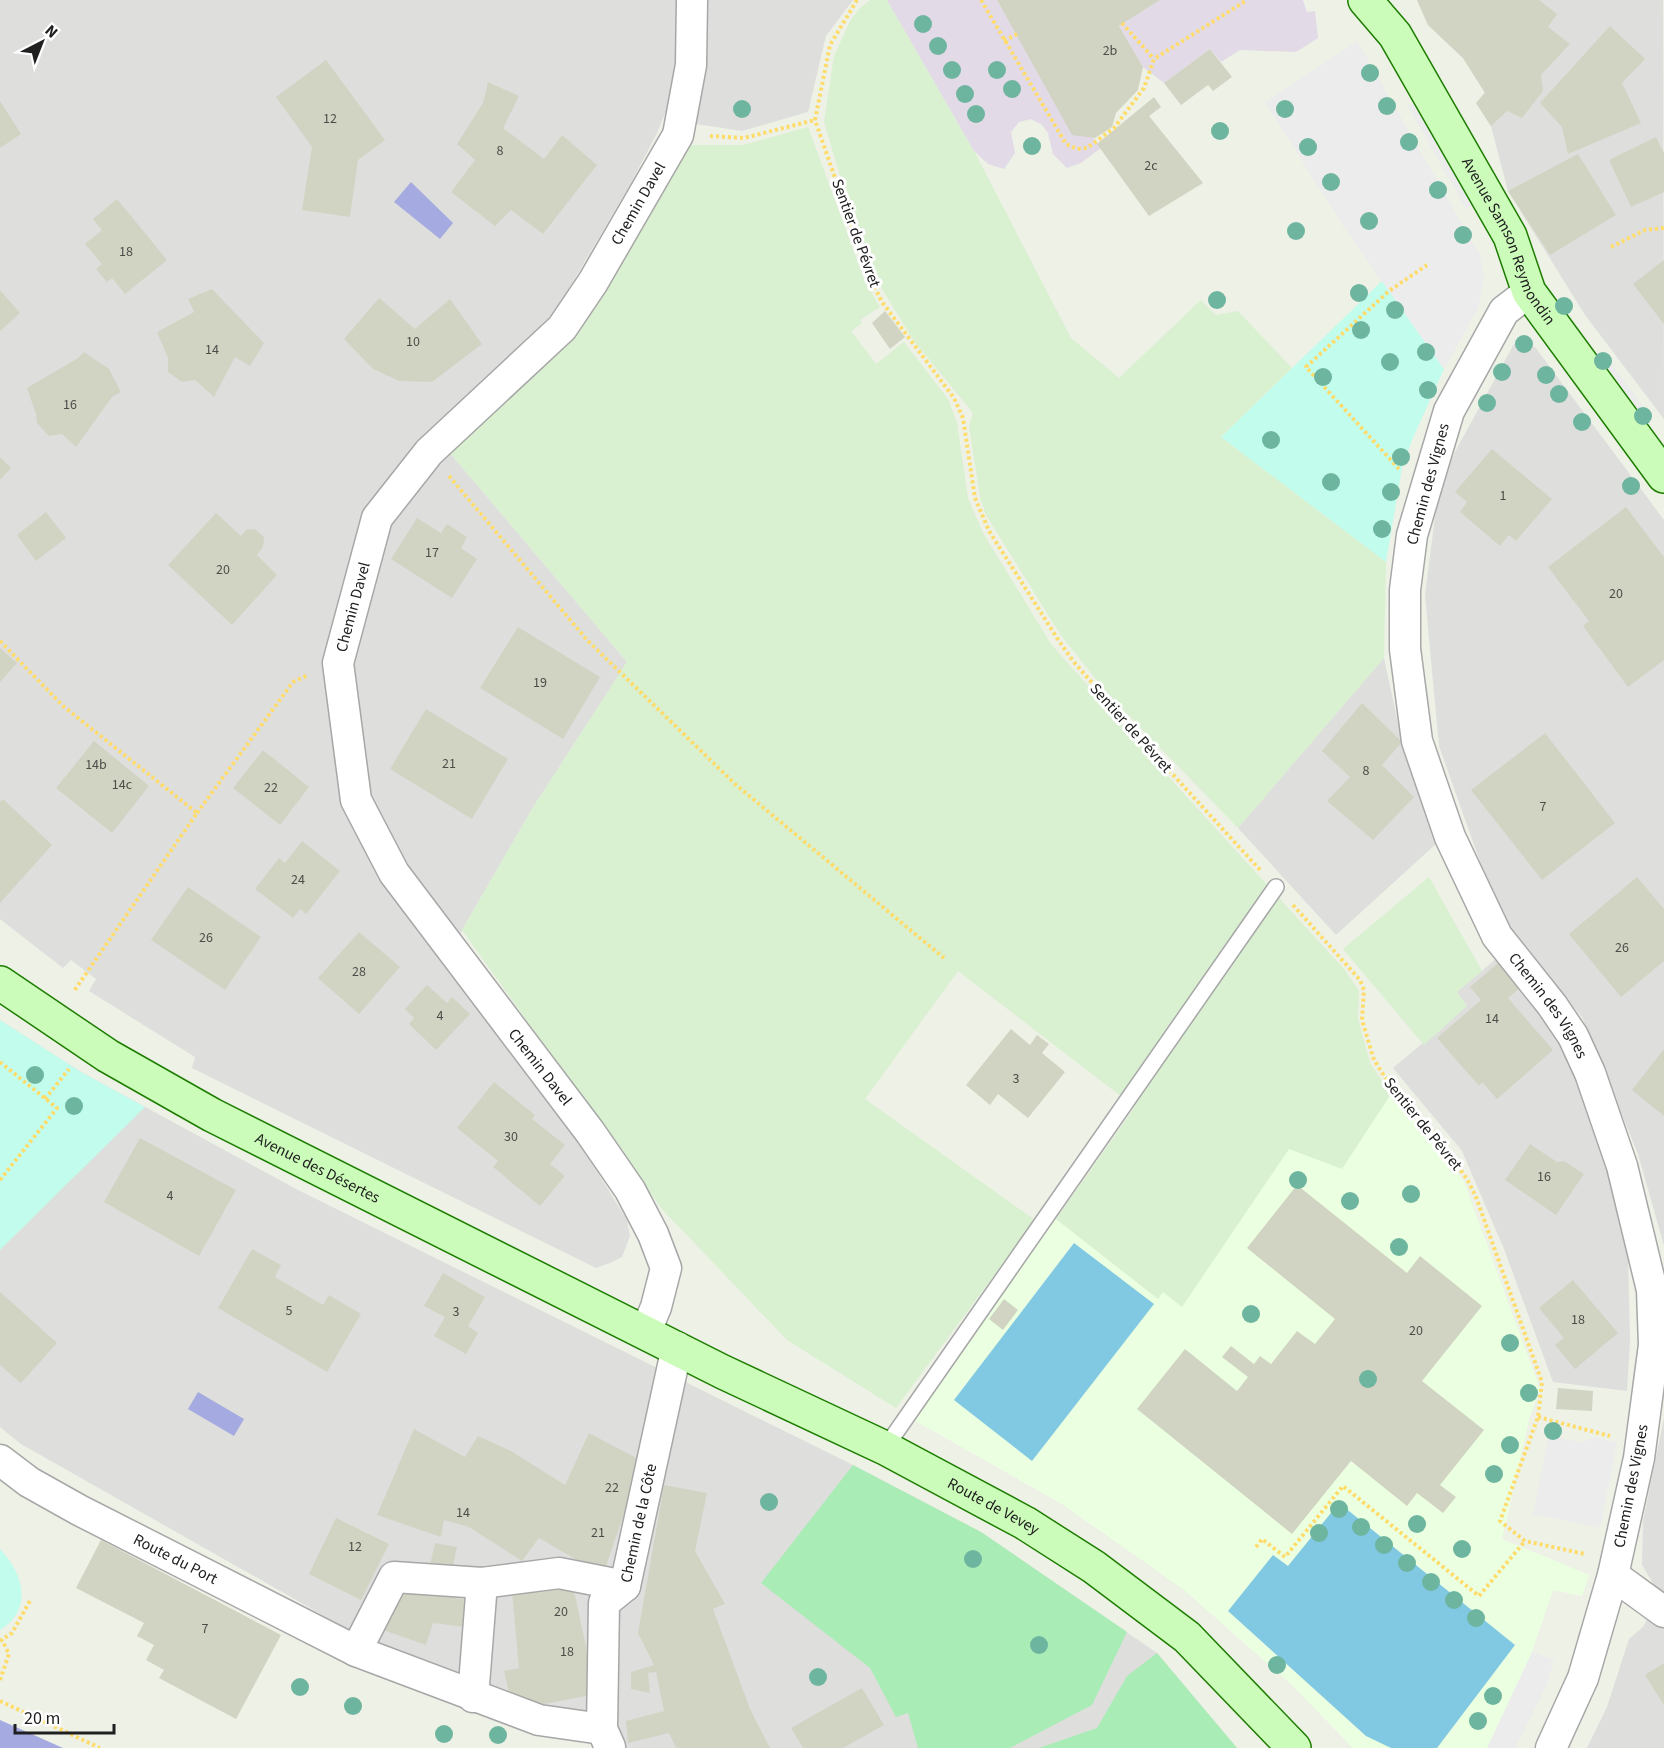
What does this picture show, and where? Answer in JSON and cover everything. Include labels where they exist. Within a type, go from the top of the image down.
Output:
[{"type":"main road","name":"Avenue Samson Reymondin","points":[[1365,0],[1395,35],[1510,236],[1529,292],[1664,476]]},
{"type":"main road","name":"Avenue des Désertes","points":[[0,983],[108,1056],[212,1115],[411,1217],[646,1330]]},
{"type":"main road","name":"Route de Vevey","points":[[646,1330],[885,1448],[1024,1523],[1094,1567],[1187,1637],[1294,1748]]},
{"type":"street","name":"Chemin Davel","points":[[646,1330],[656,1307],[666,1268],[653,1234],[630,1190],[590,1132],[399,883],[356,800],[338,663],[377,518],[429,452],[562,328],[593,282],[678,135],[691,65],[692,0]]},
{"type":"street","name":"Chemin des Vignes","points":[[1529,292],[1504,311],[1449,411],[1412,535],[1405,590],[1405,649],[1417,741],[1450,837],[1497,936],[1552,1005],[1573,1036],[1598,1096],[1622,1166],[1652,1290],[1654,1345],[1639,1458],[1613,1575],[1583,1678],[1551,1748]]},
{"type":"street","name":"Chemin de la Côte","points":[[606,1739],[604,1603],[625,1586],[677,1347]]},
{"type":"street","name":"Route du Port","points":[[0,1460],[29,1482],[80,1510],[356,1651],[473,1697],[539,1720],[606,1739]]},
{"type":"street","points":[[356,1651],[394,1577],[482,1583],[559,1573],[625,1586]]},
{"type":"street","points":[[1613,1575],[1664,1612]]},
{"type":"street","points":[[473,1697],[482,1583]]},
{"type":"lane","points":[[885,1448],[1276,887]]},
{"type":"path","points":[[678,135],[744,138],[815,120],[830,45],[857,0]]},
{"type":"path","points":[[981,0],[1066,144],[1077,149],[1087,148],[1114,128],[1144,88],[1154,59],[1246,0]]},
{"type":"path","points":[[1122,23],[1154,59]]},
{"type":"path","points":[[1004,41],[1017,34]]},
{"type":"path","name":"Sentier de Pévret","points":[[815,120],[868,276],[882,302],[954,398],[963,418],[975,498],[988,531],[1073,661],[1360,980],[1364,990],[1364,1030],[1374,1060],[1388,1082],[1434,1132],[1467,1179],[1476,1197],[1542,1382],[1538,1417],[1500,1521],[1525,1541]]},
{"type":"path","points":[[1611,248],[1645,230],[1664,228]]},
{"type":"path","points":[[1401,472],[1306,367],[1383,296],[1427,265]]},
{"type":"path","points":[[429,452],[587,640],[735,784],[944,958]]},
{"type":"path","points":[[0,640],[63,706],[197,813]]},
{"type":"path","points":[[74,991],[197,813],[293,682],[338,663]]},
{"type":"path","points":[[0,1062],[57,1108],[0,1180]]},
{"type":"path","points":[[45,1099],[75,1062]]},
{"type":"path","points":[[1538,1417],[1612,1437]]},
{"type":"path","points":[[1256,1547],[1262,1539],[1285,1557],[1343,1486],[1479,1596],[1525,1541],[1587,1555]]},
{"type":"path","points":[[0,1680],[9,1654],[1,1641],[12,1633],[31,1599]]},
{"type":"path","points":[[0,1701],[100,1748]]},
{"type":"shaded area","points":[[0,0],[679,0],[676,87],[657,133],[631,183],[557,309],[505,366],[433,433],[627,662],[532,809],[462,930],[446,965],[567,1123],[627,1220],[630,1236],[622,1257],[610,1263],[596,1268],[192,1068],[195,1057],[89,991],[96,979],[71,960],[63,968],[0,919]]},
{"type":"shaded area","points":[[706,0],[853,0],[826,36],[808,112],[742,131],[696,124]]},
{"type":"shaded area","points":[[870,0],[887,0],[974,151],[1071,338],[1119,378],[1201,300],[1216,315],[1238,311],[1292,368],[1221,437],[1386,562],[1384,658],[1238,828],[1107,693],[1060,634],[986,515],[980,497],[969,426],[973,413],[914,341],[882,289],[857,233],[824,122],[834,56],[850,21]]},
{"type":"shaded area","points":[[887,0],[997,0],[1017,34],[1101,148],[1081,163],[1067,168],[1053,154],[1048,133],[1042,125],[1031,119],[1019,122],[1011,132],[1015,153],[1004,169],[988,164],[974,151]]},
{"type":"shaded area","points":[[1160,0],[1303,0],[1307,12],[1315,11],[1318,38],[1296,52],[1240,50],[1221,62],[1210,49],[1164,83],[1143,67],[1119,26]]},
{"type":"shaded area","points":[[1417,0],[1663,0],[1664,419],[1585,315],[1508,191],[1491,126],[1476,103],[1485,92],[1463,58],[1428,25]]},
{"type":"shaded area","points":[[1357,41],[1480,255],[1484,278],[1478,308],[1444,369],[1343,226],[1265,102]]},
{"type":"shaded area","points":[[1416,102],[1474,204],[1466,209],[1408,106]]},
{"type":"shaded area","points":[[808,127],[865,282],[880,307],[860,320],[862,323],[851,331],[876,364],[904,342],[948,399],[957,423],[968,498],[983,533],[1051,644],[1344,969],[1359,991],[1358,1018],[1370,1063],[1391,1094],[1342,1169],[1289,1149],[1182,1307],[1163,1292],[1158,1299],[1056,1219],[1135,1107],[958,971],[865,1099],[1035,1220],[896,1408],[787,1340],[662,1209],[462,930],[532,809],[627,662],[450,453],[514,390],[561,350],[598,301],[688,145],[743,145]]},
{"type":"shaded area","points":[[411,182],[453,223],[440,239],[394,202]]},
{"type":"shaded area","points":[[1382,281],[1444,369],[1402,468],[1386,562],[1221,437]]},
{"type":"shaded area","points":[[1514,344],[1535,347],[1664,520],[1664,1246],[1638,1154],[1582,1017],[1515,940],[1495,904],[1439,746],[1425,595],[1438,493],[1455,452]]},
{"type":"shaded area","points":[[1610,362],[1645,409],[1636,416],[1600,369]]},
{"type":"shaded area","points":[[1384,658],[1402,742],[1437,843],[1336,935],[1238,828]]},
{"type":"shaded area","points":[[1429,877],[1482,971],[1457,992],[1467,1006],[1424,1045],[1343,949]]},
{"type":"shaded area","points":[[1497,958],[1526,991],[1559,1039],[1573,1071],[1621,1213],[1628,1256],[1630,1340],[1627,1391],[1553,1382],[1504,1249],[1462,1151],[1393,1068],[1467,1006],[1457,992]]},
{"type":"shaded area","points":[[0,1020],[81,1072],[298,1190],[853,1465],[981,1532],[1157,1653],[1237,1748],[624,1748],[537,1708],[485,1690],[342,1626],[21,1444],[0,1427]]},
{"type":"shaded area","points":[[0,1020],[81,1072],[145,1107],[0,1250]]},
{"type":"shaded area","points":[[1391,1094],[1440,1148],[1464,1182],[1540,1389],[1530,1416],[1502,1539],[1589,1575],[1582,1596],[1553,1590],[1528,1663],[1487,1748],[1353,1748],[1293,1686],[1183,1589],[1062,1504],[912,1419],[1056,1219],[1158,1299],[1163,1292],[1182,1306],[1289,1148],[1383,1105]]},
{"type":"shaded area","points":[[1074,1243],[1154,1304],[1032,1461],[954,1400]]},
{"type":"shaded area","points":[[198,1392],[244,1419],[234,1436],[188,1409]]},
{"type":"shaded area","points":[[1664,1418],[1664,1748],[1587,1748],[1607,1707],[1629,1639],[1643,1627],[1660,1595],[1642,1565],[1643,1521]]},
{"type":"shaded area","points":[[1549,1436],[1583,1443],[1593,1437],[1617,1443],[1600,1528],[1533,1514]]},
{"type":"shaded area","points":[[1339,1503],[1515,1645],[1437,1748],[1391,1748],[1366,1736],[1228,1611],[1273,1555],[1288,1566]]},
{"type":"shaded area","points":[[0,1549],[19,1580],[21,1601],[18,1612],[0,1630]]},
{"type":"shaded area","points":[[1532,1652],[1554,1660],[1547,1684],[1515,1748],[1487,1748]]},
{"type":"shaded area","points":[[0,1720],[63,1748],[0,1748]]},
{"type":"green space","points":[[853,1465],[981,1532],[1127,1632],[1092,1705],[1010,1748],[918,1748],[908,1713],[896,1717],[870,1668],[761,1583]]},
{"type":"green space","points":[[1157,1653],[1237,1748],[1039,1748],[1097,1728],[1127,1676]]},
{"type":"building","points":[[997,0],[1160,0],[1119,26],[1143,67],[1138,90],[1116,113],[1112,127],[1095,138],[1072,135]]},
{"type":"building","points":[[1417,0],[1539,0],[1557,14],[1548,27],[1570,44],[1541,75],[1543,91],[1522,118],[1507,111],[1491,126],[1476,103],[1485,93],[1463,58],[1428,25]]},
{"type":"building","points":[[1610,26],[1645,59],[1622,83],[1641,123],[1568,154],[1562,127],[1540,103]]},
{"type":"building","points":[[1210,49],[1232,77],[1213,91],[1208,85],[1181,105],[1164,83]]},
{"type":"building","points":[[326,60],[385,140],[358,160],[350,217],[302,210],[312,147],[276,97]]},
{"type":"building","points":[[488,82],[519,96],[503,128],[544,159],[562,135],[597,165],[543,234],[511,210],[495,226],[451,192],[475,160],[457,144],[483,103]]},
{"type":"building","points":[[1154,97],[1161,107],[1149,116],[1203,183],[1149,216],[1097,144]]},
{"type":"building","points":[[0,101],[21,134],[0,148]]},
{"type":"building","points":[[1656,137],[1664,153],[1664,192],[1631,207],[1609,160]]},
{"type":"building","points":[[1578,154],[1616,215],[1550,255],[1508,191]]},
{"type":"building","points":[[117,199],[167,260],[125,294],[112,278],[107,282],[96,269],[102,264],[85,244],[102,230],[93,219]]},
{"type":"building","points":[[1664,260],[1664,324],[1633,284]]},
{"type":"building","points":[[212,289],[264,343],[250,366],[235,357],[214,397],[195,380],[182,382],[168,372],[168,358],[157,332],[194,312],[188,299]]},
{"type":"building","points":[[0,290],[20,313],[0,331]]},
{"type":"building","points":[[379,298],[415,329],[450,299],[482,344],[432,382],[399,381],[373,369],[344,339]]},
{"type":"building","points":[[885,311],[905,337],[890,349],[872,323]]},
{"type":"building","points":[[84,352],[109,369],[121,392],[112,397],[76,447],[62,434],[49,436],[37,423],[27,388],[78,358]]},
{"type":"building","points":[[1492,449],[1552,499],[1516,541],[1509,535],[1500,546],[1460,512],[1467,502],[1455,492]]},
{"type":"building","points":[[0,457],[11,468],[0,480]]},
{"type":"building","points":[[1626,507],[1664,557],[1664,660],[1628,687],[1583,626],[1589,621],[1548,567]]},
{"type":"building","points":[[46,512],[66,538],[36,561],[17,535]]},
{"type":"building","points":[[216,513],[241,536],[246,530],[255,529],[264,537],[263,547],[257,555],[277,575],[232,625],[168,565]]},
{"type":"building","points":[[417,518],[441,533],[447,524],[467,537],[461,548],[477,559],[452,598],[391,559]]},
{"type":"building","points":[[518,627],[600,677],[563,739],[480,688]]},
{"type":"building","points":[[0,648],[17,663],[0,682]]},
{"type":"building","points":[[1362,703],[1402,742],[1382,765],[1414,797],[1373,840],[1327,801],[1350,777],[1322,751]]},
{"type":"building","points":[[426,709],[508,759],[472,819],[390,769]]},
{"type":"building","points":[[1545,733],[1615,823],[1542,880],[1471,790]]},
{"type":"building","points":[[94,741],[149,786],[112,833],[56,788]]},
{"type":"building","points":[[263,750],[309,787],[280,825],[233,788]]},
{"type":"building","points":[[3,799],[52,845],[0,903],[0,802]]},
{"type":"building","points":[[302,841],[340,871],[306,914],[300,909],[293,918],[255,889],[279,858],[285,863]]},
{"type":"building","points":[[1637,877],[1664,909],[1664,961],[1621,997],[1569,934]]},
{"type":"building","points":[[188,887],[261,937],[225,990],[151,940]]},
{"type":"building","points":[[359,932],[400,967],[359,1014],[318,978]]},
{"type":"building","points":[[1498,963],[1520,988],[1508,998],[1553,1050],[1497,1099],[1482,1082],[1479,1086],[1437,1038],[1481,1000],[1470,987]]},
{"type":"building","points":[[427,985],[447,1003],[452,997],[470,1014],[436,1050],[409,1024],[414,1018],[405,1009]]},
{"type":"building","points":[[1011,1029],[1030,1045],[1037,1035],[1049,1044],[1042,1053],[1065,1072],[1028,1118],[998,1094],[990,1105],[966,1085]]},
{"type":"building","points":[[1664,1049],[1664,1116],[1632,1090]]},
{"type":"building","points":[[494,1082],[535,1115],[532,1119],[565,1145],[550,1164],[565,1176],[540,1206],[493,1167],[498,1161],[457,1128]]},
{"type":"building","points":[[140,1138],[236,1190],[199,1256],[104,1202]]},
{"type":"building","points":[[1530,1144],[1557,1162],[1564,1161],[1584,1174],[1556,1215],[1505,1180]]},
{"type":"building","points":[[1297,1185],[1407,1273],[1420,1256],[1482,1306],[1422,1381],[1484,1430],[1440,1485],[1456,1497],[1443,1513],[1417,1493],[1407,1506],[1351,1461],[1292,1534],[1137,1409],[1185,1349],[1237,1391],[1248,1377],[1222,1357],[1231,1346],[1254,1364],[1260,1356],[1271,1364],[1297,1331],[1315,1344],[1335,1319],[1247,1248]]},
{"type":"building","points":[[252,1249],[281,1265],[275,1277],[323,1305],[329,1295],[361,1314],[327,1372],[218,1308]]},
{"type":"building","points":[[443,1273],[485,1297],[468,1326],[478,1333],[466,1354],[434,1336],[445,1317],[424,1306]]},
{"type":"building","points":[[1573,1280],[1618,1333],[1575,1369],[1555,1345],[1564,1338],[1539,1308]]},
{"type":"building","points":[[0,1292],[57,1343],[21,1383],[0,1365]]},
{"type":"building","points":[[1004,1299],[1018,1310],[1003,1330],[989,1319]]},
{"type":"building","points":[[1558,1388],[1593,1391],[1592,1411],[1556,1409]]},
{"type":"building","points":[[414,1429],[465,1457],[478,1436],[511,1451],[565,1485],[589,1433],[642,1461],[603,1575],[539,1538],[522,1561],[469,1527],[444,1520],[441,1537],[377,1515]]},
{"type":"building","points":[[664,1485],[707,1493],[695,1551],[725,1604],[713,1609],[750,1709],[770,1748],[676,1748],[669,1733],[628,1743],[626,1721],[664,1711],[656,1672],[648,1673],[650,1693],[631,1689],[631,1672],[654,1665],[638,1633]]},
{"type":"building","points":[[336,1518],[389,1544],[361,1600],[309,1574]]},
{"type":"building","points":[[101,1540],[281,1635],[236,1719],[159,1678],[164,1670],[146,1660],[154,1645],[137,1636],[144,1623],[76,1588]]},
{"type":"building","points":[[435,1543],[457,1547],[452,1570],[430,1565]]},
{"type":"building","points":[[573,1586],[596,1694],[539,1705],[509,1692],[504,1671],[519,1668],[512,1591]]},
{"type":"building","points":[[410,1589],[471,1601],[473,1628],[433,1623],[426,1645],[383,1630],[395,1596]]},
{"type":"building","points":[[1664,1663],[1664,1705],[1645,1675]]},
{"type":"building","points":[[862,1688],[884,1725],[843,1748],[803,1748],[791,1728]]}]
